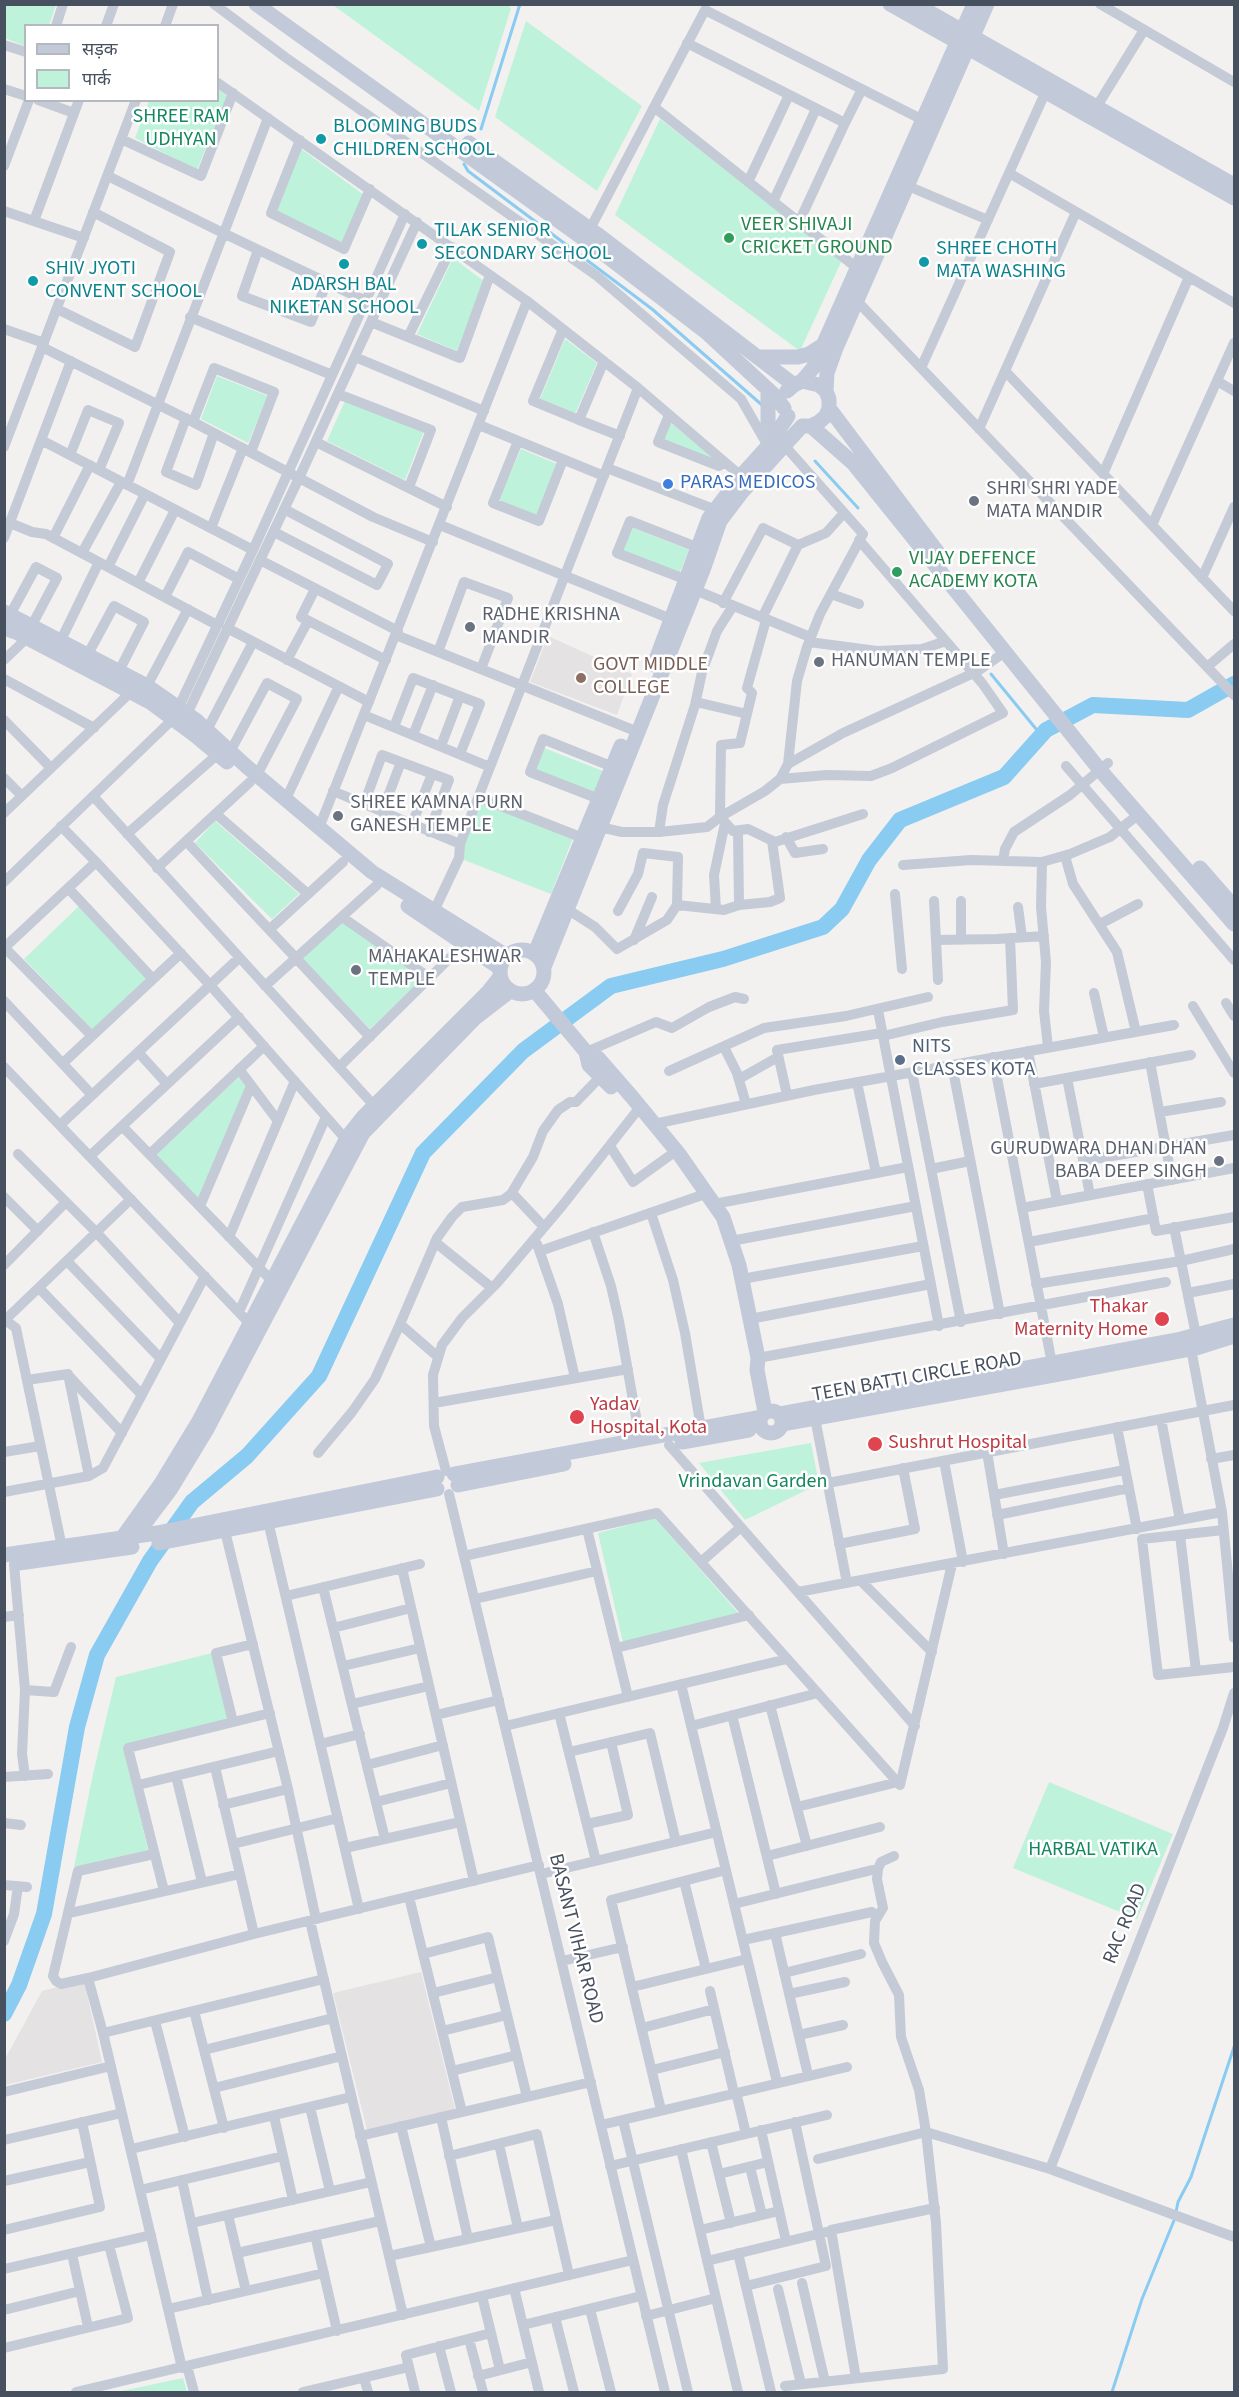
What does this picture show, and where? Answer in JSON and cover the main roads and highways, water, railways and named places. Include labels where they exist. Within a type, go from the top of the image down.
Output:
[{"type":"waterway","points":[[481,129],[520,4]]},
{"type":"waterway","points":[[464,164],[468,171],[652,309],[762,405]]},
{"type":"waterway","points":[[815,461],[858,508]]},
{"type":"waterway","points":[[991,674],[1041,735]]},
{"type":"waterway","points":[[4,2014],[19,1985],[44,1914],[77,1727],[97,1655],[150,1561],[192,1502],[247,1456],[319,1376],[423,1153],[523,1051],[611,986],[723,959],[823,927],[842,909],[869,860],[900,820],[1004,777],[1046,730],[1093,705],[1188,710],[1234,684]]},
{"type":"waterway","points":[[1176,2212],[1178,2202],[1191,2177],[1234,2047]]},
{"type":"waterway","points":[[1112,2392],[1142,2299],[1175,2218]]},
{"type":"place","name":"BLOOMING BUDS CHILDREN SCHOOL","points":[[321,139]]},
{"type":"place","name":"VEER SHIVAJI CRICKET GROUND","points":[[729,238]]},
{"type":"place","name":"TILAK SENIOR SECONDARY SCHOOL","points":[[422,244]]},
{"type":"place","name":"SHREE CHOTH MATA WASHING","points":[[924,262]]},
{"type":"place","name":"ADARSH BAL NIKETAN SCHOOL","points":[[344,264]]},
{"type":"place","name":"SHIV JYOTI CONVENT SCHOOL","points":[[33,281]]},
{"type":"place","name":"PARAS MEDICOS","points":[[668,484]]},
{"type":"place","name":"SHRI SHRI YADE MATA MANDIR","points":[[974,501]]},
{"type":"place","name":"VIJAY DEFENCE ACADEMY KOTA","points":[[897,572]]},
{"type":"place","name":"RADHE KRISHNA MANDIR","points":[[470,627]]},
{"type":"place","name":"HANUMAN TEMPLE","points":[[819,662]]},
{"type":"place","name":"GOVT MIDDLE COLLEGE","points":[[581,678]]},
{"type":"place","name":"SHREE KAMNA PURN GANESH TEMPLE","points":[[338,816]]},
{"type":"place","name":"MAHAKALESHWAR TEMPLE","points":[[356,970]]},
{"type":"place","name":"NITS CLASSES KOTA","points":[[900,1060]]},
{"type":"place","name":"GURUDWARA DHAN DHAN BABA DEEP SINGH","points":[[1219,1161]]},
{"type":"place","name":"Thakar Maternity Home","points":[[1162,1319]]},
{"type":"place","name":"Yadav Hospital, Kota","points":[[577,1417]]},
{"type":"place","name":"Sushrut Hospital","points":[[875,1444]]},
{"type":"park label","name":"SHREE RAM UDHYAN","points":[[181,130]]},
{"type":"park label","name":"Vrindavan Garden","points":[[753,1483]]},
{"type":"park label","name":"HARBAL VATIKA","points":[[1093,1851]]}]
